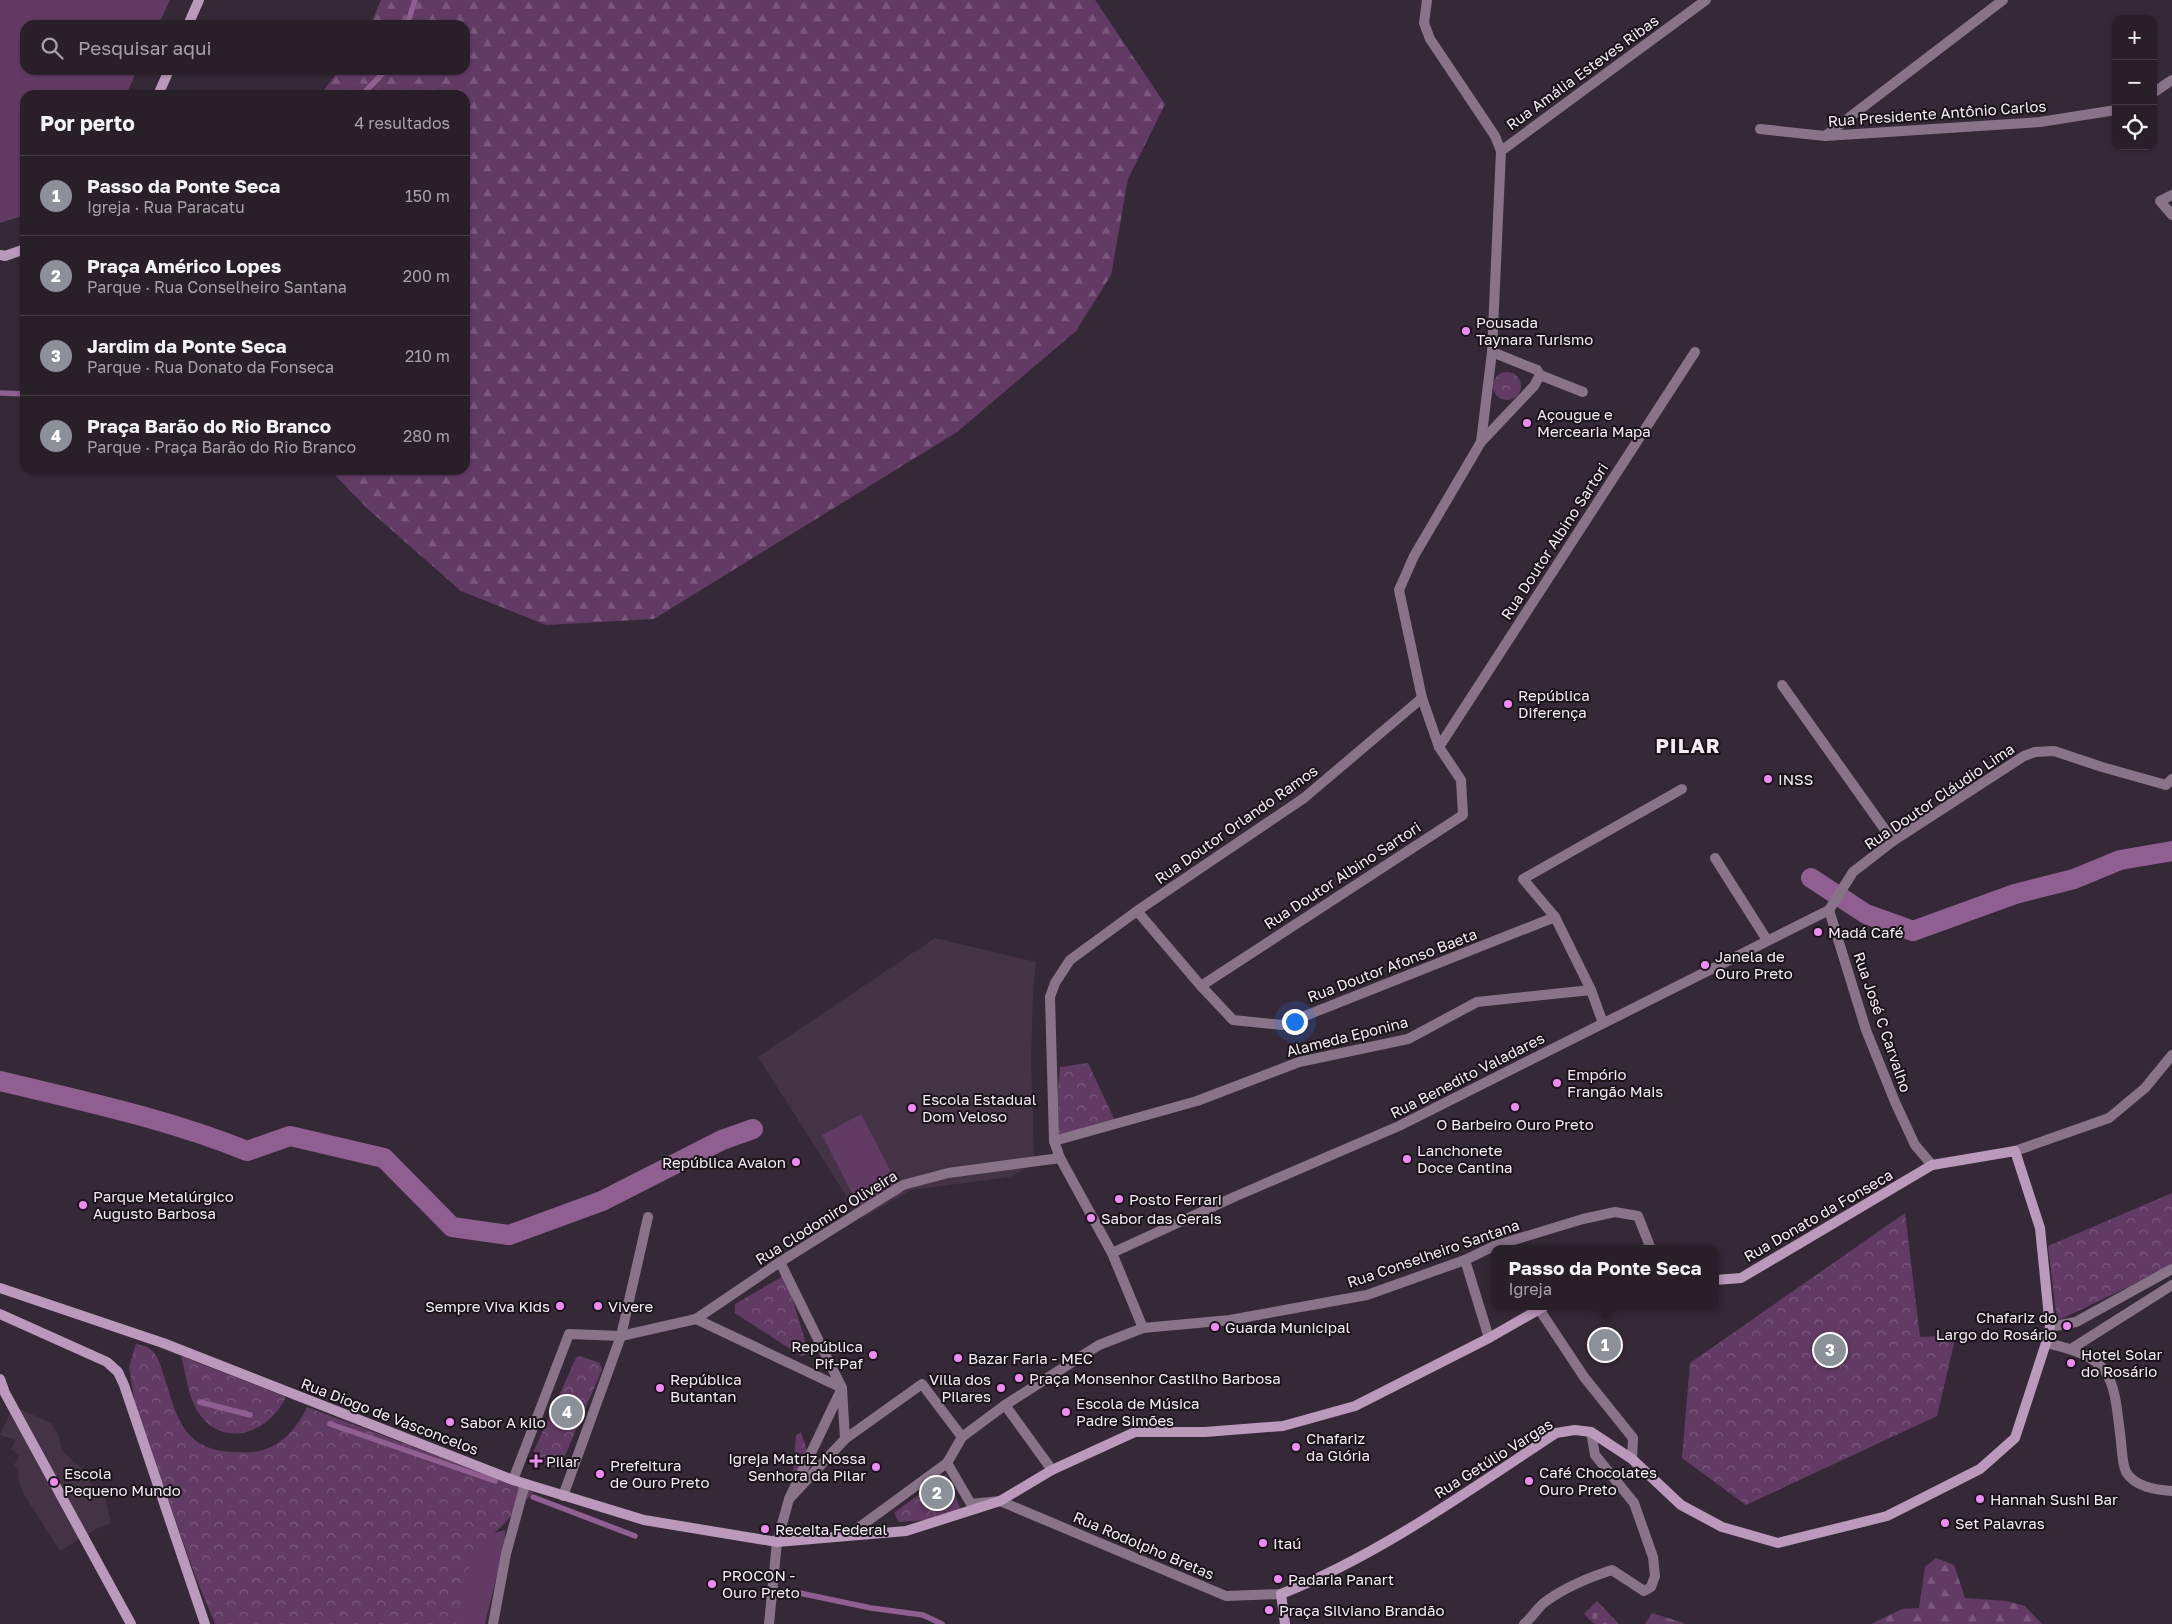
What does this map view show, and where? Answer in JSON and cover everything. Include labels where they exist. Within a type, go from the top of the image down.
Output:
[{"type":"street","points":[[190,20],[199,0]]},
{"type":"street","points":[[1427,0],[1424,23],[1430,39],[1495,136],[1501,151],[1492,352],[1481,442]]},
{"type":"street","name":"Rua Amália Esteves Ribas","points":[[1501,151],[1706,0]]},
{"type":"street","points":[[1825,136],[2002,0]]},
{"type":"street","points":[[160,90],[166,75]]},
{"type":"street","points":[[2157,90],[2172,80]]},
{"type":"street","name":"Rua Presidente Antônio Carlos","points":[[1760,129],[1825,136],[2040,122],[2112,111]]},
{"type":"street","points":[[2172,195],[2160,201],[2172,215]]},
{"type":"street","points":[[0,255],[5,256],[20,251]]},
{"type":"street","points":[[1492,352],[1537,370],[1540,375],[1584,392]]},
{"type":"street","name":"Rua Doutor Albino Sartori","points":[[1438,747],[1695,352]]},
{"type":"street","points":[[1422,698],[1399,590],[1414,556],[1481,442],[1534,386],[1540,375]]},
{"type":"street","points":[[1782,685],[1893,841]]},
{"type":"street","name":"Rua Doutor Albino Sartori","points":[[1201,986],[1463,815],[1460,780],[1438,747],[1422,698]]},
{"type":"street","name":"Rua Doutor Orlando Ramos","points":[[1144,1328],[1112,1253],[1060,1158],[1054,1141],[1050,997],[1055,983],[1070,960],[1137,911],[1304,798],[1422,698]]},
{"type":"street","name":"Rua Doutor Cláudio Lima","points":[[1831,908],[1854,872],[1893,841],[2024,756],[2035,752],[2054,751],[2102,767],[2169,782]]},
{"type":"street","points":[[1603,1023],[1591,990],[1555,917],[1523,879],[1682,789]]},
{"type":"street","points":[[1715,858],[1767,940]]},
{"type":"street","name":"Rua Benedito Valadares","points":[[1112,1253],[1234,1197],[1399,1126],[1831,908]]},
{"type":"street","name":"Rua José C Carvalho","points":[[1831,908],[1866,1030],[1895,1102],[1915,1145],[1932,1166]]},
{"type":"street","name":"Rua Doutor Afonso Baeta","points":[[1137,911],[1201,986],[1233,1020],[1282,1024],[1555,917]]},
{"type":"street","name":"Alameda Eponina","points":[[1054,1141],[1197,1101],[1299,1062],[1408,1039],[1477,1002],[1591,990]]},
{"type":"street","points":[[1932,1166],[2015,1151],[2109,1118],[2145,1088],[2172,1055]]},
{"type":"street","points":[[1591,1432],[1632,1459],[1681,1505],[1722,1527],[1778,1543],[1887,1516],[1980,1469],[2015,1438],[2050,1327],[2040,1228],[2015,1151]]},
{"type":"street","name":"Rua Clodomiro Oliveira","points":[[514,1480],[569,1334],[621,1336],[696,1320],[780,1262],[903,1185],[948,1172],[1060,1158]]},
{"type":"street","name":"Rua Donato da Fonseca","points":[[1719,1280],[1741,1278],[1932,1166]]},
{"type":"street","name":"Rua Conselheiro Santana","points":[[1497,1245],[1583,1219],[1615,1212],[1638,1216],[1649,1245]]},
{"type":"street","points":[[563,1496],[621,1336],[648,1217]]},
{"type":"street","name":"Rua Conselheiro Santana","points":[[962,1437],[1005,1405],[1099,1345],[1144,1328],[1230,1320],[1367,1295],[1464,1260],[1491,1247]]},
{"type":"street","points":[[1464,1260],[1489,1338]]},
{"type":"street","points":[[780,1262],[842,1388],[845,1440]]},
{"type":"street","points":[[2050,1327],[2076,1322],[2172,1269]]},
{"type":"street","points":[[2071,1349],[2172,1285]]},
{"type":"street","name":"Rua Diogo de Vasconcelos","points":[[0,1288],[163,1343],[525,1484],[644,1520],[777,1542],[906,1531],[1000,1501],[1052,1470],[1135,1432],[1205,1432],[1283,1426],[1355,1406],[1489,1338],[1538,1310]]},
{"type":"street","points":[[1543,1310],[1584,1377],[1633,1438],[1632,1459]]},
{"type":"street","points":[[0,1314],[99,1358],[107,1362],[118,1372],[205,1624]]},
{"type":"street","points":[[696,1320],[842,1388]]},
{"type":"street","points":[[2046,1343],[2071,1349],[2100,1364],[2112,1381],[2124,1468],[2128,1476],[2142,1485],[2172,1491]]},
{"type":"street","points":[[0,1379],[5,1393],[131,1624]]},
{"type":"street","points":[[789,1499],[845,1440],[922,1384],[962,1437],[947,1463],[850,1534],[835,1536]]},
{"type":"street","points":[[768,1624],[777,1542],[789,1499],[842,1388]]},
{"type":"street","points":[[1005,1405],[1052,1470]]},
{"type":"street","name":"Rua Getúlio Vargas","points":[[1281,1594],[1350,1562],[1451,1502],[1556,1433],[1575,1430],[1591,1432]]},
{"type":"street","points":[[1524,1624],[1534,1616],[1544,1602],[1589,1579],[1612,1570],[1644,1591],[1651,1587],[1655,1576],[1653,1557],[1634,1503],[1595,1455],[1591,1432]]},
{"type":"street","points":[[947,1463],[971,1504],[1000,1501]]},
{"type":"street","points":[[493,1624],[506,1554],[525,1484]]},
{"type":"street","name":"Rua Rodolpho Bretas","points":[[1000,1501],[1226,1596],[1281,1594]]},
{"type":"street","points":[[1281,1594],[1285,1624]]},
{"type":"shaded area","name":"Escola Estadual Dom Veloso","points":[[935,938],[1036,962],[1031,1060],[1034,1157],[1028,1167],[1010,1177],[911,1190],[861,1219],[758,1057]]},
{"type":"shaded area","name":"Escola Pequeno Mundo","points":[[13,1406],[51,1423],[58,1434],[62,1450],[86,1473],[91,1485],[103,1487],[111,1523],[96,1529],[60,1551],[23,1493],[18,1478],[19,1470],[14,1465],[20,1455],[11,1449],[16,1440],[0,1435]]},
{"type":"green space","points":[[0,0],[170,0],[160,20],[20,20],[20,75],[135,75],[128,90],[20,90],[20,217],[0,223]]},
{"type":"green space","points":[[381,0],[1095,0],[1165,104],[1128,179],[1111,275],[1076,331],[957,432],[654,619],[546,625],[461,591],[369,510],[335,475],[470,475],[470,90],[324,90],[335,75],[470,75],[470,20],[372,20]]},
{"type":"green space","points":[[1507,372],[1517,376],[1521,386],[1517,396],[1507,400],[1497,396],[1493,386],[1497,376]]},
{"type":"green space","points":[[1088,1063],[1115,1121],[1111,1130],[1058,1137],[1054,1129],[1060,1067]]},
{"type":"green space","points":[[861,1114],[902,1193],[863,1214],[822,1135]]},
{"type":"green space","points":[[2172,1193],[2172,1266],[2057,1321],[2048,1246]]},
{"type":"green space","points":[[1905,1213],[1920,1337],[1956,1335],[1937,1416],[1746,1505],[1682,1458],[1690,1363]]},
{"type":"green space","points":[[785,1275],[809,1353],[801,1356],[735,1313],[735,1304]]},
{"type":"green space","points":[[136,1344],[150,1349],[158,1359],[174,1406],[185,1429],[203,1445],[215,1450],[251,1452],[271,1447],[286,1437],[298,1423],[307,1407],[533,1492],[501,1527],[472,1553],[456,1624],[215,1624],[196,1578],[136,1409],[129,1367]]},
{"type":"green space","points":[[181,1356],[286,1397],[269,1420],[257,1428],[245,1432],[232,1433],[220,1431],[208,1424],[198,1412],[190,1392]]},
{"type":"green space","points":[[580,1356],[600,1363],[602,1370],[560,1467],[548,1466],[537,1461],[532,1455],[576,1358]]},
{"type":"green space","points":[[801,1432],[810,1460],[793,1473],[796,1436]]},
{"type":"green space","points":[[946,1474],[964,1517],[899,1522],[894,1513]]},
{"type":"green space","points":[[505,1530],[505,1542],[485,1624],[445,1624],[469,1540]]},
{"type":"green space","points":[[1936,1558],[1954,1565],[1965,1598],[2007,1601],[2025,1606],[2042,1624],[1871,1624],[1902,1609],[1919,1608],[1925,1567]]},
{"type":"green space","points":[[1597,1601],[1619,1624],[1594,1624],[1584,1614]]},
{"type":"green space","points":[[1652,1613],[1684,1623],[1684,1624],[1645,1624]]},
{"type":"waterway","points":[[409,20],[415,0]]},
{"type":"waterway","points":[[367,90],[381,75]]},
{"type":"waterway","points":[[0,393],[20,394]]},
{"type":"waterway","points":[[1811,878],[1866,914],[1913,931],[2015,894],[2074,879],[2120,860],[2172,851]]},
{"type":"waterway","points":[[0,1081],[156,1120],[247,1151],[290,1136],[384,1158],[452,1227],[509,1235],[602,1201],[722,1140],[753,1129]]},
{"type":"waterway","points":[[200,1402],[250,1415]]},
{"type":"waterway","points":[[330,1424],[495,1481]]},
{"type":"waterway","points":[[533,1497],[635,1536]]},
{"type":"waterway","points":[[785,1590],[871,1608],[923,1615],[942,1624]]},
{"type":"place","name":"Pousada Taynara Turismo","points":[[1466,331]]},
{"type":"place","name":"Açougue e Mercearia Mapa","points":[[1527,423]]},
{"type":"place","name":"República Diferença","points":[[1508,704]]},
{"type":"place","name":"INSS","points":[[1768,779]]},
{"type":"place","name":"Madá Café","points":[[1818,932]]},
{"type":"place","name":"Janela de Ouro Preto","points":[[1705,965]]},
{"type":"place","name":"Empório Frangão Mais","points":[[1557,1083]]},
{"type":"place","name":"O Barbeiro Ouro Preto","points":[[1515,1107]]},
{"type":"place","name":"Escola Estadual Dom Veloso","points":[[912,1108]]},
{"type":"place","name":"Lanchonete Doce Cantina","points":[[1407,1159]]},
{"type":"place","name":"República Avalon","points":[[796,1162]]},
{"type":"place","name":"Posto Ferrari","points":[[1119,1199]]},
{"type":"place","name":"Parque Metalúrgico Augusto Barbosa","points":[[83,1205]]},
{"type":"place","name":"Sabor das Gerais","points":[[1091,1218]]},
{"type":"place","name":"Sempre Viva Kids","points":[[560,1306]]},
{"type":"place","name":"Vivere","points":[[598,1306]]},
{"type":"place","name":"Chafariz do Largo do Rosário","points":[[2067,1326]]},
{"type":"place","name":"Guarda Municipal","points":[[1215,1327]]},
{"type":"place","name":"Passo da Ponte Seca","points":[[1605,1345]]},
{"type":"place","name":"Jardim da Ponte Seca","points":[[1830,1350]]},
{"type":"place","name":"República Pif-Paf","points":[[873,1355]]},
{"type":"place","name":"Bazar Faria - MEC","points":[[958,1358]]},
{"type":"place","name":"Hotel Solar do Rosário","points":[[2071,1363]]},
{"type":"place","name":"Praça Monsenhor Castilho Barbosa","points":[[1019,1378]]},
{"type":"place","name":"República Butantan","points":[[660,1388]]},
{"type":"place","name":"Villa dos Pilares","points":[[1001,1388]]},
{"type":"place","name":"Praça Barão do Rio Branco","points":[[567,1412]]},
{"type":"place","name":"Escola de Música Padre Simões","points":[[1066,1412]]},
{"type":"place","name":"Sabor A kilo","points":[[450,1422]]},
{"type":"place","name":"Chafariz da Glória","points":[[1296,1447]]},
{"type":"place","name":"Pilar","points":[[536,1461]]},
{"type":"place","name":"Igreja Matriz Nossa Senhora da Pilar","points":[[876,1467]]},
{"type":"place","name":"Prefeitura de Ouro Preto","points":[[600,1474]]},
{"type":"place","name":"Café Chocolates Ouro Preto","points":[[1529,1481]]},
{"type":"place","name":"Escola Pequeno Mundo","points":[[54,1482]]},
{"type":"place","name":"Praça Américo Lopes","points":[[937,1493]]},
{"type":"place","name":"Hannah Sushi Bar","points":[[1980,1499]]},
{"type":"place","name":"Set Palavras","points":[[1945,1523]]},
{"type":"place","name":"Receita Federal","points":[[765,1529]]},
{"type":"place","name":"Itaú","points":[[1263,1543]]},
{"type":"place","name":"Padaria Panart","points":[[1278,1579]]},
{"type":"place","name":"PROCON - Ouro Preto","points":[[712,1584]]},
{"type":"place","name":"Praça Silviano Brandão","points":[[1269,1610]]},
{"type":"district","name":"PILAR","points":[[1688,745]]}]
